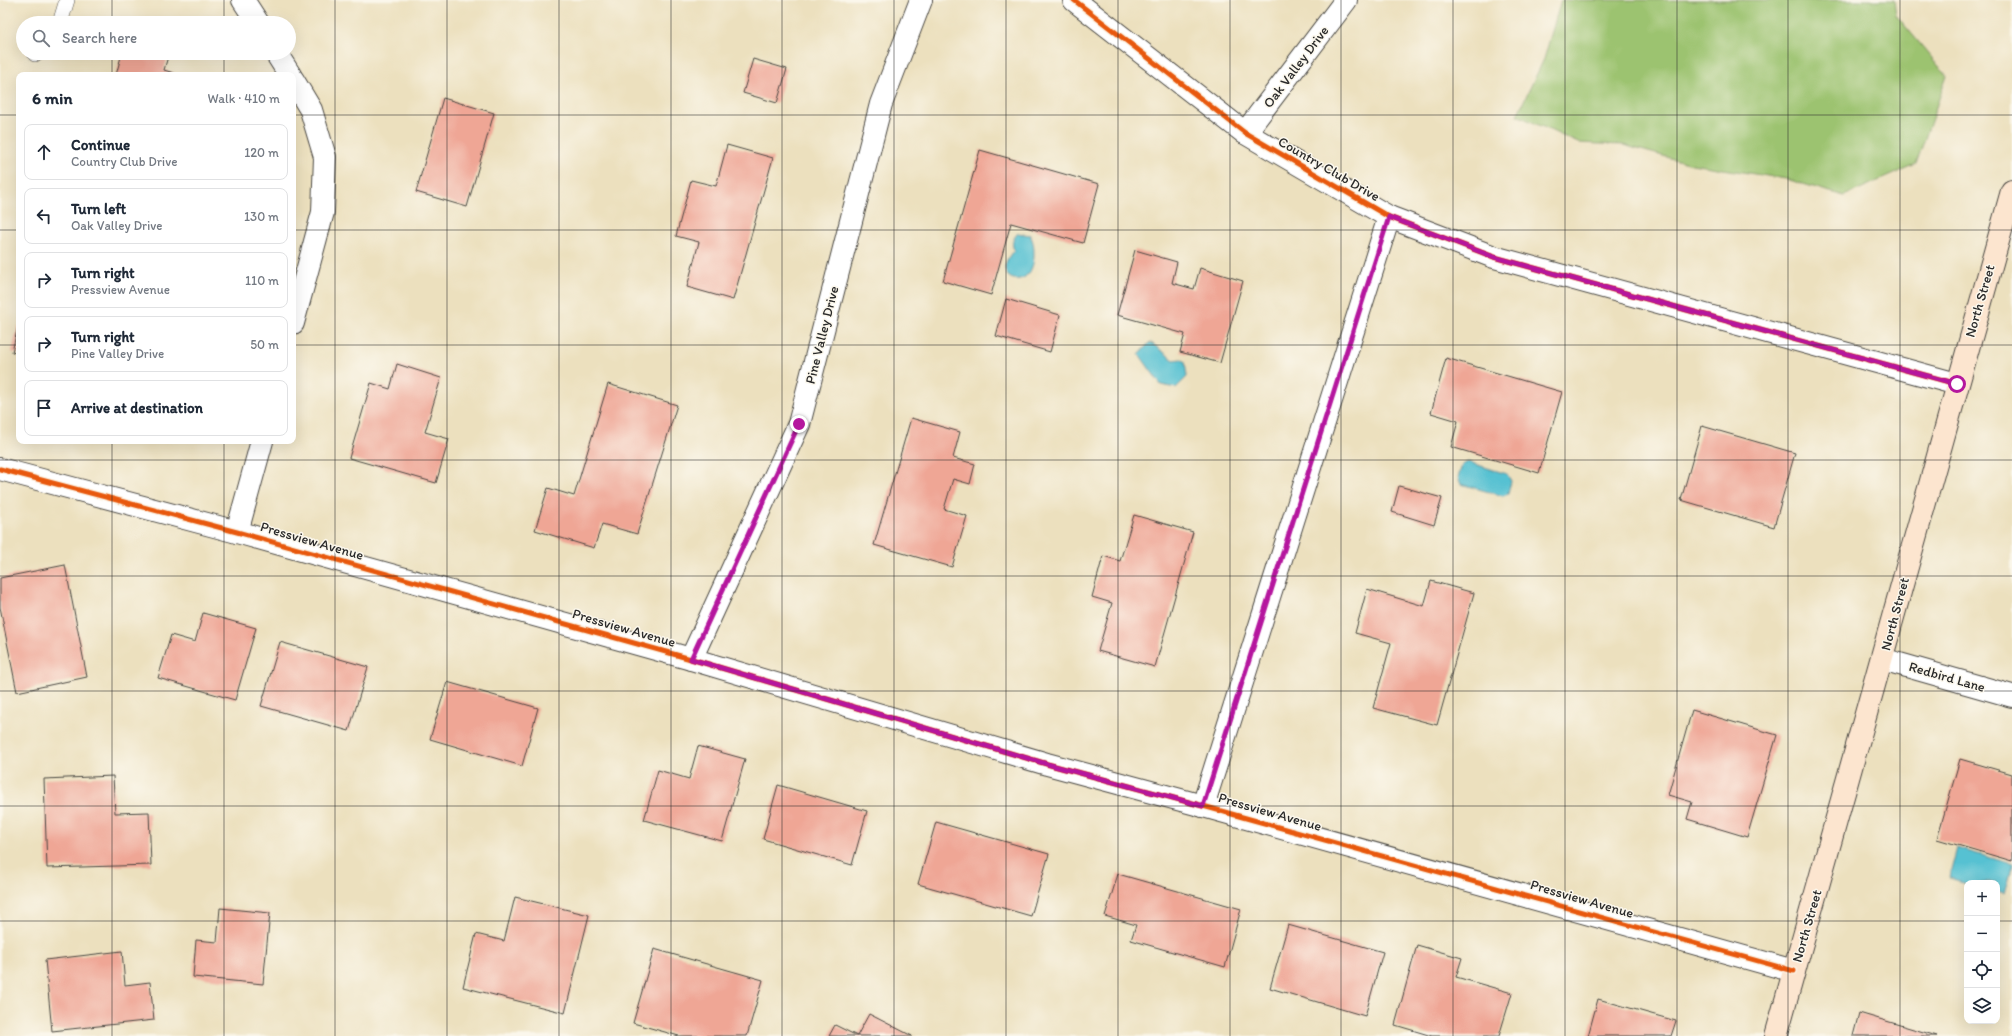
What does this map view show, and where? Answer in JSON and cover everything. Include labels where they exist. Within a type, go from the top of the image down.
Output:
[{"type":"street","points":[[243,0],[253,16]]},
{"type":"street","name":"Pine Valley Drive","points":[[691,659],[799,424],[881,104],[921,0]]},
{"type":"street","name":"Country Club Drive","points":[[1074,0],[1245,133],[1389,217],[1494,257],[1957,384]]},
{"type":"street","name":"Oak Valley Drive","points":[[1245,133],[1346,0]]},
{"type":"street","points":[[280,60],[288,72]]},
{"type":"street","points":[[296,85],[312,110],[324,157],[323,212],[296,312]]},
{"type":"street","name":"North Street","points":[[1776,1036],[2012,191]]},
{"type":"street","points":[[1203,806],[1389,217]]},
{"type":"street","points":[[237,532],[261,444]]},
{"type":"street","name":"Pressview Avenue","points":[[0,469],[237,532],[691,659],[1047,764],[1794,971]]},
{"type":"street","name":"Redbird Lane","points":[[1882,659],[2012,696]]},
{"type":"lane","points":[[62,16],[67,0]]},
{"type":"green space","points":[[1561,0],[1894,0],[1896,15],[1947,76],[1916,164],[1844,196],[1786,179],[1692,164],[1623,145],[1578,143],[1517,115],[1544,59]]},
{"type":"water","points":[[1018,233],[1030,235],[1034,248],[1034,256],[1032,268],[1027,275],[1020,279],[1013,279],[1008,276],[1005,269],[1007,261],[1014,250],[1013,241]]},
{"type":"water","points":[[1150,342],[1174,360],[1181,359],[1185,362],[1187,377],[1176,388],[1161,385],[1139,354]]},
{"type":"water","points":[[1468,462],[1507,474],[1511,481],[1508,494],[1503,496],[1461,484],[1458,478],[1462,465]]},
{"type":"water","points":[[1957,848],[2012,864],[2004,893],[2000,892],[2000,880],[1964,880],[1964,882],[1949,878]]},
{"type":"building","points":[[753,59],[787,69],[777,103],[743,93]]},
{"type":"building","points":[[120,60],[167,60],[164,70],[170,72],[117,72]]},
{"type":"building","points":[[443,98],[494,113],[467,207],[416,192]]},
{"type":"building","points":[[727,145],[773,158],[733,300],[687,287],[699,242],[676,236],[691,180],[716,186]]},
{"type":"building","points":[[980,150],[1099,184],[1083,243],[1011,223],[991,295],[943,281]]},
{"type":"building","points":[[1135,250],[1177,262],[1172,283],[1194,289],[1200,268],[1243,281],[1220,363],[1180,352],[1185,334],[1117,315]]},
{"type":"building","points":[[1006,299],[1060,315],[1050,352],[996,336]]},
{"type":"building","points":[[16,335],[16,353],[12,352]]},
{"type":"building","points":[[1446,358],[1562,392],[1539,473],[1451,447],[1458,421],[1431,413]]},
{"type":"building","points":[[397,364],[441,378],[425,432],[449,439],[436,483],[349,458],[371,383],[390,389]]},
{"type":"building","points":[[608,384],[677,405],[637,534],[602,524],[594,548],[535,530],[548,488],[574,496]]},
{"type":"building","points":[[911,418],[960,432],[953,458],[975,464],[970,484],[953,479],[944,509],[967,516],[952,567],[874,545]]},
{"type":"building","points":[[1702,426],[1795,453],[1774,527],[1681,500]]},
{"type":"building","points":[[1399,486],[1442,498],[1434,525],[1392,512]]},
{"type":"building","points":[[1134,515],[1193,532],[1155,667],[1098,651],[1112,603],[1092,597],[1103,556],[1120,561]]},
{"type":"building","points":[[65,565],[87,677],[17,692],[0,607],[0,578]]},
{"type":"building","points":[[1431,581],[1474,593],[1437,725],[1373,708],[1391,643],[1355,633],[1367,589],[1424,606]]},
{"type":"building","points":[[203,613],[256,628],[235,700],[158,678],[171,635],[195,642]]},
{"type":"building","points":[[280,642],[368,667],[349,731],[261,706]]},
{"type":"building","points":[[447,682],[538,708],[522,766],[430,739]]},
{"type":"building","points":[[1692,710],[1777,735],[1747,837],[1687,819],[1692,802],[1668,795]]},
{"type":"building","points":[[698,746],[745,759],[722,841],[644,820],[658,770],[689,779]]},
{"type":"building","points":[[1960,759],[2012,774],[2012,861],[1937,839]]},
{"type":"building","points":[[113,776],[115,813],[149,812],[151,865],[47,868],[44,779]]},
{"type":"building","points":[[778,785],[867,811],[852,865],[763,839]]},
{"type":"building","points":[[936,822],[1049,854],[1031,916],[918,884]]},
{"type":"building","points":[[1118,874],[1241,909],[1225,967],[1131,940],[1136,925],[1105,916]]},
{"type":"building","points":[[515,897],[589,915],[565,1013],[463,987],[476,934],[504,941]]},
{"type":"building","points":[[220,908],[270,913],[263,984],[193,977],[196,940],[217,942]]},
{"type":"building","points":[[1288,925],[1383,952],[1365,1016],[1270,988]]},
{"type":"building","points":[[1417,945],[1462,958],[1456,977],[1512,993],[1499,1036],[1432,1036],[1395,1025]]},
{"type":"building","points":[[654,949],[763,980],[747,1036],[679,1036],[633,1023]]},
{"type":"building","points":[[122,951],[125,985],[150,982],[154,1020],[52,1031],[45,960]]},
{"type":"building","points":[[1598,999],[1676,1021],[1671,1036],[1588,1036]]},
{"type":"building","points":[[1859,1013],[1937,1036],[1853,1036]]},
{"type":"building","points":[[869,1014],[912,1036],[857,1036]]},
{"type":"building","points":[[835,1025],[857,1036],[829,1036]]},
{"type":"cycle path","points":[[1074,0],[1245,133],[1389,217],[1494,257],[1957,384]]},
{"type":"cycle path","points":[[0,469],[237,532],[691,659],[1047,764],[1794,971]]},
{"type":"route","points":[[799,424],[691,659],[1047,764],[1203,806],[1389,217],[1494,257],[1957,384]]}]
